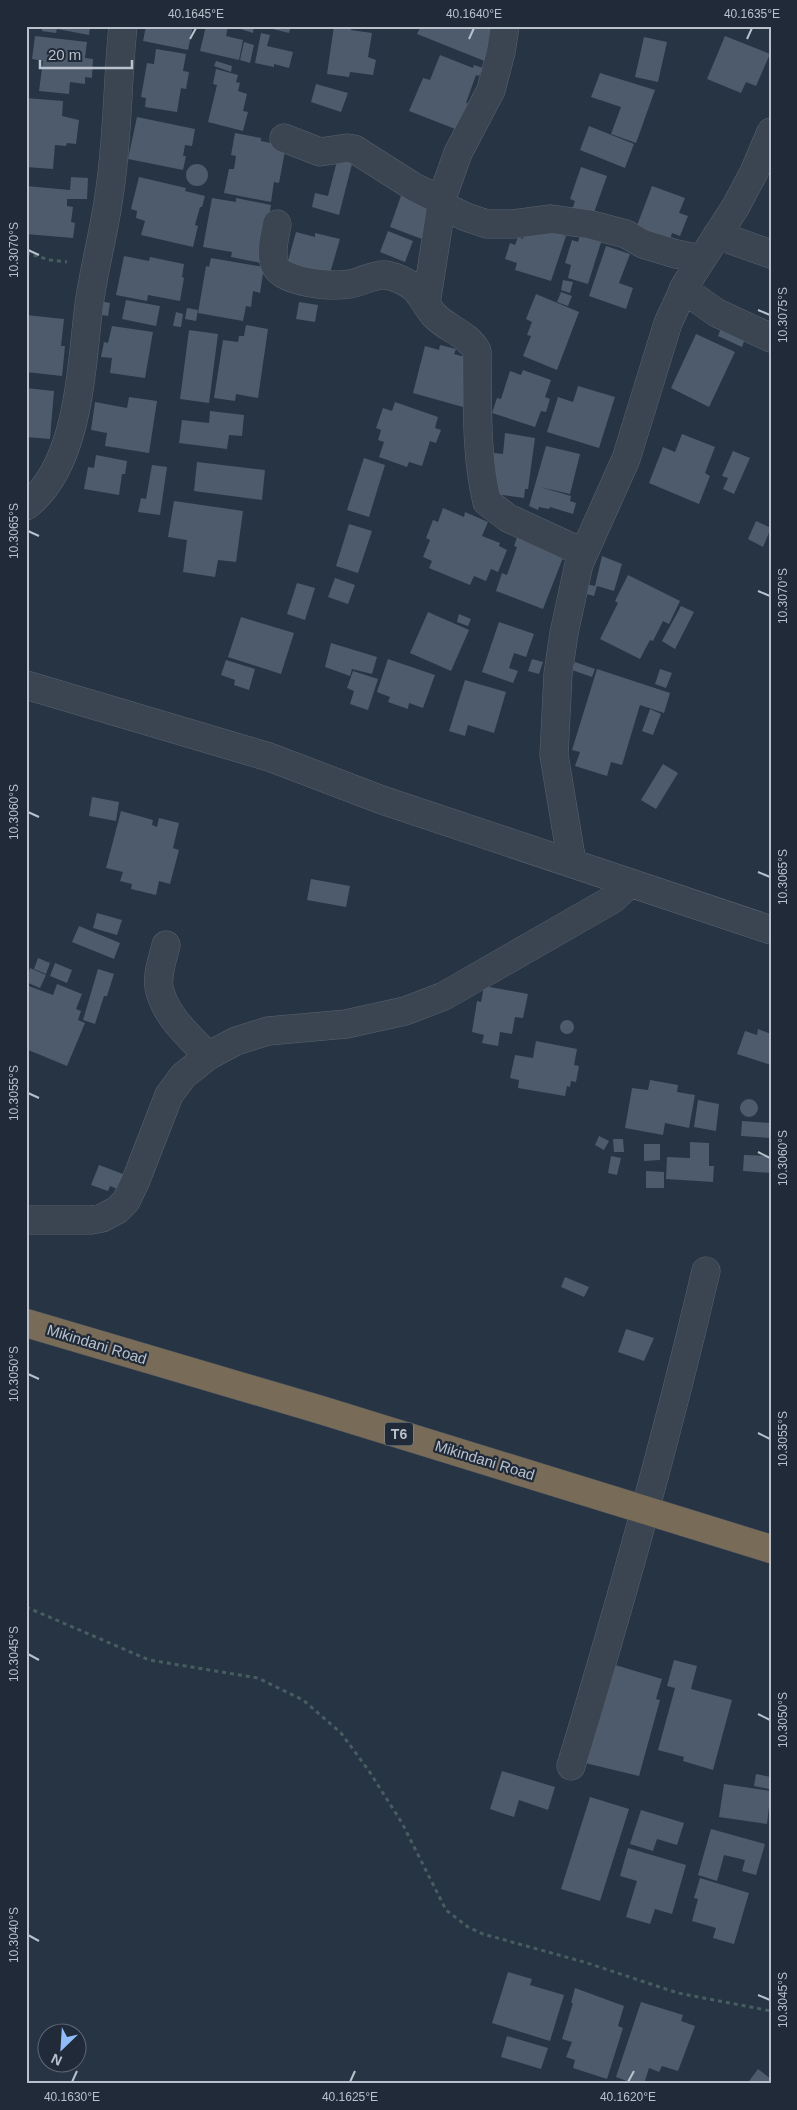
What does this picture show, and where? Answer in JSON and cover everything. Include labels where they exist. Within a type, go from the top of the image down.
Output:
[{"type":"highway","name":"Mikindani Road","points":[[26,1323],[321,1410],[771,1549]]},
{"type":"street","points":[[26,506],[50,479],[65,448],[80,396],[90,304],[109,196],[123,26]]},
{"type":"street","points":[[426,304],[442,203],[455,159],[491,90],[506,26]]},
{"type":"street","points":[[572,863],[554,755],[558,674],[575,580],[584,553],[626,459],[668,323],[701,259],[717,236],[754,172],[771,132]]},
{"type":"street","points":[[284,138],[320,152],[347,148],[354,149],[466,217],[487,224],[513,224],[552,219],[588,224],[626,234],[643,244],[661,250],[701,259]]},
{"type":"street","points":[[277,224],[274,263],[281,273],[295,279],[333,286],[351,284],[372,276],[386,275],[412,287],[442,322],[473,344],[477,351],[478,436],[483,487],[487,502],[495,510],[508,518],[584,553]]},
{"type":"street","points":[[717,236],[771,254]]},
{"type":"street","points":[[684,289],[717,314],[771,338]]},
{"type":"street","points":[[26,685],[269,757],[382,800],[771,930]]},
{"type":"street","points":[[26,1220],[91,1220],[102,1218],[117,1210],[126,1201],[136,1180],[169,1095],[183,1076],[208,1056],[236,1041],[268,1031],[346,1024],[405,1011],[444,996],[613,899],[630,883]]},
{"type":"street","points":[[166,945],[160,969],[159,986],[164,1002],[178,1024],[208,1056]]},
{"type":"street","points":[[571,1766],[615,1620],[706,1271]]},
{"type":"path","points":[[26,253],[50,260],[96,266]]},
{"type":"path","points":[[26,1607],[150,1660],[258,1678],[302,1700],[342,1733],[402,1823],[446,1910],[468,1927],[483,1934],[584,1962],[678,1993],[771,2011]]},
{"type":"building","points":[[42,26],[90,26],[89,35],[57,29],[56,33],[42,31]]},
{"type":"building","points":[[146,26],[193,26],[188,50],[143,41]]},
{"type":"building","points":[[206,26],[228,26],[226,36],[243,40],[239,60],[200,51]]},
{"type":"building","points":[[231,26],[254,26],[253,33]]},
{"type":"building","points":[[260,26],[291,26],[289,33]]},
{"type":"building","points":[[334,26],[352,26],[351,30],[372,33],[368,57],[376,60],[373,75],[350,72],[349,77],[327,74]]},
{"type":"building","points":[[421,26],[496,26],[492,64],[417,34]]},
{"type":"building","points":[[261,33],[270,35],[267,46],[293,52],[289,68],[274,64],[274,67],[255,63]]},
{"type":"building","points":[[35,36],[87,42],[85,58],[93,59],[92,78],[85,77],[85,84],[70,82],[69,94],[39,91],[43,61],[32,59]]},
{"type":"building","points":[[725,36],[770,54],[756,86],[746,82],[741,93],[707,79]]},
{"type":"building","points":[[644,37],[667,42],[658,82],[635,77]]},
{"type":"building","points":[[244,42],[254,45],[250,63],[240,60]]},
{"type":"building","points":[[156,49],[186,54],[183,71],[189,72],[186,89],[181,88],[177,112],[145,107],[146,98],[141,97],[147,63],[154,64]]},
{"type":"building","points":[[440,55],[473,68],[474,65],[483,68],[479,76],[476,75],[466,103],[474,105],[463,132],[409,111],[423,78],[430,80]]},
{"type":"building","points":[[216,61],[232,66],[231,72],[214,66]]},
{"type":"building","points":[[216,69],[238,75],[236,82],[240,83],[238,91],[247,94],[243,111],[248,112],[243,131],[208,122],[217,85],[213,84]]},
{"type":"building","points":[[600,73],[655,90],[636,143],[611,134],[621,107],[591,97]]},
{"type":"building","points":[[316,84],[348,93],[341,112],[311,102]]},
{"type":"building","points":[[26,98],[63,101],[62,116],[79,120],[76,144],[67,143],[66,146],[55,145],[53,169],[26,167]]},
{"type":"building","points":[[137,117],[195,129],[192,146],[185,145],[183,156],[186,156],[183,170],[128,159]]},
{"type":"building","points":[[589,126],[634,144],[625,168],[580,150]]},
{"type":"building","points":[[235,133],[261,138],[261,141],[286,146],[279,183],[274,182],[271,202],[224,193],[229,169],[234,169],[236,156],[231,155]]},
{"type":"building","points":[[338,157],[353,160],[339,215],[312,207],[315,193],[328,196]]},
{"type":"building","points":[[197,164],[207,171],[208,175],[201,185],[197,186],[187,179],[186,175],[193,165]]},
{"type":"building","points":[[581,167],[607,176],[591,221],[571,213],[575,201],[570,199]]},
{"type":"building","points":[[71,177],[88,178],[87,199],[67,199],[67,206],[73,207],[71,222],[75,223],[73,238],[26,234],[26,186],[70,190]]},
{"type":"building","points":[[139,177],[186,188],[185,191],[205,196],[195,225],[198,226],[193,247],[141,235],[145,221],[136,218],[137,211],[131,209]]},
{"type":"building","points":[[652,186],[685,198],[679,213],[688,216],[680,236],[672,233],[667,249],[633,236]]},
{"type":"building","points":[[402,193],[434,205],[422,239],[390,227]]},
{"type":"building","points":[[212,198],[236,202],[236,198],[271,205],[261,263],[231,257],[232,252],[203,247]]},
{"type":"building","points":[[528,224],[566,236],[551,281],[515,270],[517,263],[505,259],[510,243],[515,245],[518,237],[523,239]]},
{"type":"building","points":[[582,229],[603,236],[588,284],[568,278],[571,265],[565,263],[572,240],[578,242]]},
{"type":"building","points":[[388,231],[413,241],[405,262],[380,252]]},
{"type":"building","points":[[296,232],[315,237],[315,233],[340,239],[328,280],[286,268]]},
{"type":"building","points":[[606,246],[630,254],[619,283],[633,288],[626,309],[589,296]]},
{"type":"building","points":[[124,256],[149,261],[150,257],[184,264],[182,277],[184,278],[180,301],[148,295],[147,301],[116,295]]},
{"type":"building","points":[[211,258],[264,267],[260,293],[253,291],[251,307],[246,306],[243,321],[198,313],[206,266],[209,267]]},
{"type":"building","points":[[563,280],[573,282],[570,293],[561,290]]},
{"type":"building","points":[[561,292],[572,296],[568,306],[557,302]]},
{"type":"building","points":[[536,294],[579,312],[557,370],[523,356],[531,336],[527,335],[532,322],[526,319]]},
{"type":"building","points":[[95,300],[110,303],[108,316],[93,313]]},
{"type":"building","points":[[126,300],[160,306],[156,326],[122,319]]},
{"type":"building","points":[[299,302],[318,305],[315,322],[296,319]]},
{"type":"building","points":[[187,308],[198,310],[196,321],[185,319]]},
{"type":"building","points":[[176,312],[183,314],[181,327],[173,326]]},
{"type":"building","points":[[26,315],[64,319],[61,346],[65,346],[62,376],[26,372]]},
{"type":"building","points":[[723,323],[747,333],[742,347],[718,336]]},
{"type":"building","points":[[246,325],[268,329],[258,398],[236,394],[235,401],[214,398],[223,340],[238,342],[239,336],[244,336]]},
{"type":"building","points":[[112,326],[153,332],[145,378],[110,373],[112,358],[101,357],[104,342],[108,343]]},
{"type":"building","points":[[189,330],[218,334],[209,403],[180,399]]},
{"type":"building","points":[[696,334],[735,352],[709,407],[671,388]]},
{"type":"building","points":[[440,345],[456,349],[454,354],[472,359],[471,378],[463,407],[413,393],[425,346],[439,350]]},
{"type":"building","points":[[523,370],[551,380],[545,397],[550,399],[546,412],[541,411],[535,427],[492,413],[497,398],[501,399],[510,371],[521,375]]},
{"type":"building","points":[[578,386],[615,397],[599,448],[547,432],[558,397],[573,402]]},
{"type":"building","points":[[26,388],[54,391],[50,439],[26,437]]},
{"type":"building","points":[[129,397],[157,401],[149,453],[105,446],[107,433],[91,430],[95,402],[127,408]]},
{"type":"building","points":[[395,402],[438,417],[435,428],[441,430],[436,443],[430,441],[422,466],[409,462],[407,467],[379,457],[384,442],[378,440],[381,430],[376,428],[383,408],[392,411]]},
{"type":"building","points":[[210,411],[244,415],[242,436],[229,435],[227,449],[179,443],[182,420],[209,423]]},
{"type":"building","points":[[505,433],[535,438],[528,489],[525,489],[524,498],[488,493],[494,453],[503,454]]},
{"type":"building","points":[[682,434],[715,447],[705,473],[710,476],[699,504],[649,483],[663,447],[675,452]]},
{"type":"building","points":[[546,446],[580,454],[570,494],[540,487],[571,496],[570,501],[576,503],[573,514],[550,507],[549,509],[539,507],[538,510],[529,506]]},
{"type":"building","points":[[733,451],[750,458],[734,494],[723,489],[728,478],[722,476]]},
{"type":"building","points":[[96,455],[127,461],[125,474],[122,474],[119,495],[84,489],[88,467],[94,468]]},
{"type":"building","points":[[364,458],[385,465],[369,517],[347,510]]},
{"type":"building","points":[[197,462],[265,470],[262,500],[194,491]]},
{"type":"building","points":[[152,465],[167,467],[160,515],[138,512],[141,498],[146,499]]},
{"type":"building","points":[[174,501],[243,511],[236,562],[218,560],[215,577],[183,572],[187,540],[168,537]]},
{"type":"building","points":[[443,508],[464,517],[465,512],[488,522],[482,536],[500,543],[499,546],[507,550],[498,572],[491,569],[486,581],[474,576],[470,585],[429,568],[432,561],[423,557],[430,540],[426,538],[433,520],[438,522]]},
{"type":"building","points":[[756,521],[771,528],[763,547],[748,539]]},
{"type":"building","points":[[349,524],[372,531],[358,573],[336,566]]},
{"type":"building","points":[[519,532],[566,550],[543,609],[496,591],[502,573],[507,575],[517,547],[514,546]]},
{"type":"building","points":[[602,556],[622,564],[614,591],[597,586],[594,596],[583,593],[586,584],[595,586]]},
{"type":"building","points":[[628,575],[680,601],[669,624],[663,621],[653,641],[650,640],[640,659],[600,639],[618,603],[615,601]]},
{"type":"building","points":[[335,578],[355,585],[348,604],[328,597]]},
{"type":"building","points":[[297,583],[315,588],[305,620],[287,614]]},
{"type":"building","points":[[681,606],[694,612],[675,649],[662,641]]},
{"type":"building","points":[[428,612],[469,630],[451,671],[410,653]]},
{"type":"building","points":[[459,614],[471,619],[468,626],[457,622]]},
{"type":"building","points":[[241,617],[294,633],[281,674],[228,657]]},
{"type":"building","points":[[499,622],[534,634],[526,657],[514,653],[509,668],[518,671],[513,683],[482,672]]},
{"type":"building","points":[[331,643],[377,657],[372,674],[352,669],[350,676],[325,667]]},
{"type":"building","points":[[388,659],[435,675],[423,708],[409,703],[408,709],[388,702],[390,697],[377,692]]},
{"type":"building","points":[[532,659],[543,662],[539,674],[528,671]]},
{"type":"building","points":[[226,660],[255,669],[249,690],[234,685],[235,680],[221,675]]},
{"type":"building","points":[[575,662],[595,669],[592,677],[572,670]]},
{"type":"building","points":[[597,669],[670,693],[664,713],[640,705],[622,765],[611,762],[607,776],[575,766],[580,752],[572,750]]},
{"type":"building","points":[[660,669],[672,673],[666,688],[655,684]]},
{"type":"building","points":[[353,671],[378,679],[368,710],[350,704],[354,691],[347,688]]},
{"type":"building","points":[[465,680],[506,692],[494,733],[468,725],[465,736],[449,731]]},
{"type":"building","points":[[650,709],[661,714],[653,735],[642,731]]},
{"type":"building","points":[[663,764],[678,773],[656,809],[641,800]]},
{"type":"building","points":[[92,797],[119,802],[116,821],[89,816]]},
{"type":"building","points":[[121,811],[153,820],[152,825],[157,827],[159,818],[179,823],[173,848],[179,850],[170,884],[159,881],[156,895],[131,889],[132,884],[120,881],[123,872],[106,868]]},
{"type":"building","points":[[311,879],[350,886],[346,907],[307,900]]},
{"type":"building","points":[[97,913],[122,920],[117,935],[93,928]]},
{"type":"building","points":[[79,926],[120,943],[114,959],[72,942]]},
{"type":"building","points":[[38,958],[50,963],[46,974],[34,969]]},
{"type":"building","points":[[55,963],[72,970],[67,983],[50,976]]},
{"type":"building","points":[[30,968],[46,975],[40,988],[26,982]]},
{"type":"building","points":[[98,969],[114,974],[107,996],[104,996],[95,1024],[83,1020]]},
{"type":"building","points":[[57,984],[82,994],[76,1009],[81,1011],[78,1020],[85,1023],[67,1066],[26,1049],[26,985],[53,995]]},
{"type":"building","points":[[484,986],[528,994],[523,1018],[515,1017],[512,1034],[500,1032],[498,1046],[482,1043],[484,1035],[472,1032],[477,1001],[481,1002]]},
{"type":"building","points":[[567,1020],[572,1022],[574,1027],[572,1032],[567,1034],[562,1032],[560,1027],[562,1022]]},
{"type":"building","points":[[758,1029],[771,1034],[771,1065],[737,1054],[745,1031],[757,1035]]},
{"type":"building","points":[[536,1041],[577,1049],[574,1065],[579,1066],[576,1082],[571,1081],[570,1087],[567,1086],[565,1096],[518,1088],[519,1080],[510,1078],[515,1055],[533,1058]]},
{"type":"building","points":[[650,1080],[678,1085],[677,1092],[695,1095],[689,1128],[665,1123],[663,1135],[625,1128],[632,1088],[648,1090]]},
{"type":"building","points":[[749,1099],[757,1104],[758,1108],[753,1116],[749,1117],[741,1112],[740,1108],[745,1100]]},
{"type":"building","points":[[698,1100],[719,1104],[716,1131],[694,1127]]},
{"type":"building","points":[[742,1121],[771,1123],[771,1138],[741,1136]]},
{"type":"building","points":[[599,1136],[609,1141],[604,1150],[595,1145]]},
{"type":"building","points":[[613,1139],[623,1139],[624,1152],[614,1152]]},
{"type":"building","points":[[690,1142],[709,1143],[709,1166],[714,1166],[713,1182],[666,1179],[667,1157],[690,1158]]},
{"type":"building","points":[[644,1144],[660,1144],[660,1160],[644,1161]]},
{"type":"building","points":[[744,1155],[771,1156],[771,1173],[743,1171]]},
{"type":"building","points":[[611,1156],[621,1158],[617,1175],[608,1173]]},
{"type":"building","points":[[99,1165],[131,1177],[125,1192],[110,1186],[108,1191],[91,1185]]},
{"type":"building","points":[[646,1171],[664,1172],[664,1188],[646,1188]]},
{"type":"building","points":[[565,1277],[589,1287],[584,1297],[561,1287]]},
{"type":"building","points":[[626,1329],[654,1338],[644,1361],[618,1352]]},
{"type":"building","points":[[674,1660],[697,1666],[691,1689],[732,1700],[713,1770],[683,1761],[684,1757],[658,1750],[675,1688],[667,1686]]},
{"type":"building","points":[[612,1664],[662,1679],[656,1699],[660,1700],[639,1776],[581,1762]]},
{"type":"building","points":[[502,1771],[555,1787],[548,1810],[519,1800],[514,1817],[490,1809]]},
{"type":"building","points":[[756,1774],[771,1777],[769,1789],[754,1786]]},
{"type":"building","points":[[724,1784],[771,1791],[767,1824],[719,1817]]},
{"type":"building","points":[[590,1797],[629,1809],[600,1901],[561,1889]]},
{"type":"building","points":[[641,1810],[684,1823],[677,1845],[657,1839],[653,1851],[630,1844]]},
{"type":"building","points":[[711,1829],[765,1844],[756,1875],[742,1871],[745,1860],[724,1855],[717,1881],[698,1875]]},
{"type":"building","points":[[628,1848],[686,1865],[672,1914],[655,1909],[650,1924],[626,1917],[637,1881],[620,1876]]},
{"type":"building","points":[[700,1878],[749,1893],[734,1944],[713,1938],[716,1928],[692,1921],[698,1899],[694,1898]]},
{"type":"building","points":[[508,1972],[532,1979],[530,1985],[564,1995],[550,2041],[492,2023]]},
{"type":"building","points":[[575,1988],[624,2006],[618,2026],[623,2028],[607,2079],[573,2068],[575,2060],[566,2057],[572,2042],[562,2039],[573,2003],[571,2003]]},
{"type":"building","points":[[641,2002],[683,2015],[681,2021],[695,2026],[678,2071],[662,2066],[659,2072],[649,2068],[644,2084],[635,2084],[616,2077]]},
{"type":"building","points":[[507,2036],[548,2048],[541,2069],[501,2057]]},
{"type":"building","points":[[758,2069],[771,2079],[771,2084],[747,2084]]}]
